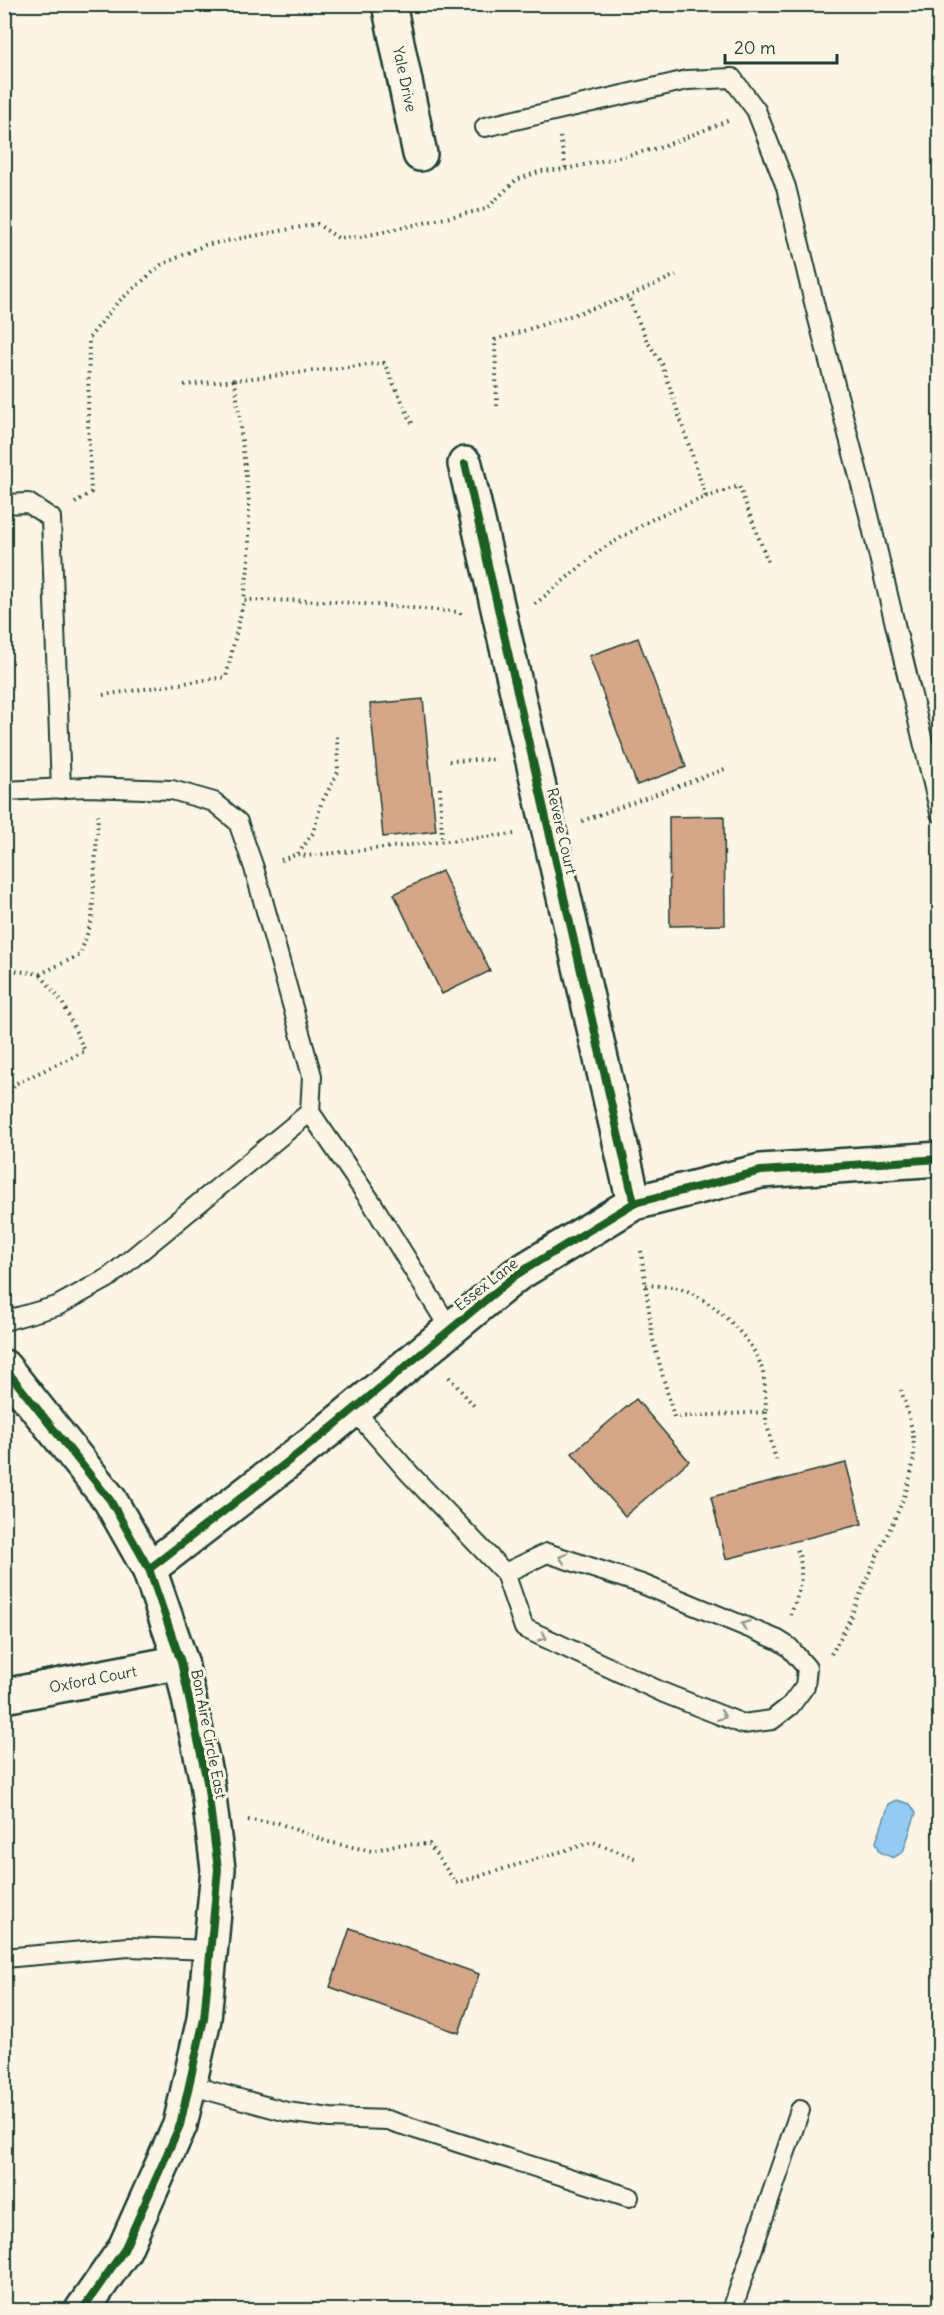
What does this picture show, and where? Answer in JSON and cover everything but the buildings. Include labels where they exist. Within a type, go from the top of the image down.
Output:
[{"type":"street","name":"Yale Drive","points":[[389,4],[420,154]]},
{"type":"street","name":"Revere Court","points":[[465,464],[634,1203]]},
{"type":"street","name":"Essex Lane","points":[[149,1569],[353,1409],[516,1275],[634,1203],[761,1171],[939,1159]]},
{"type":"street","name":"Bon Aire Circle East","points":[[7,1372],[110,1500],[149,1569],[181,1662],[207,1782],[218,1869],[204,2019],[180,2125],[124,2250],[82,2310]]},
{"type":"street","name":"Oxford Court","points":[[4,1696],[181,1662]]},
{"type":"lane","points":[[485,127],[687,80],[732,78],[756,110],[786,187],[872,526],[939,813]]},
{"type":"lane","points":[[4,504],[28,502],[51,518],[61,789]]},
{"type":"lane","points":[[4,791],[100,788],[171,790],[214,802],[238,822],[254,868],[312,1076],[310,1112],[372,1203],[450,1329]]},
{"type":"lane","points":[[4,1322],[57,1306],[108,1278],[310,1112]]},
{"type":"lane","points":[[353,1409],[410,1474],[505,1573],[524,1628],[664,1694],[743,1724],[772,1720],[790,1706],[805,1686],[807,1668],[789,1647],[778,1640],[642,1584],[547,1553],[505,1573]]},
{"type":"lane","points":[[4,1958],[129,1947],[210,1950]]},
{"type":"lane","points":[[189,2085],[286,2112],[330,2118],[387,2120],[629,2197]]},
{"type":"lane","points":[[732,2310],[800,2110]]},
{"type":"path","points":[[51,518],[91,492],[88,422],[89,338],[117,303],[161,265],[205,245],[317,224],[338,238],[360,237],[486,210],[516,180],[541,171],[566,169],[659,148],[756,110]]},
{"type":"path","points":[[497,406],[495,340],[628,297],[676,274]]},
{"type":"path","points":[[628,297],[646,341],[662,364],[706,497]]},
{"type":"path","points":[[184,386],[384,363],[412,423]]},
{"type":"path","points":[[103,695],[226,676],[244,600],[249,559],[249,514],[235,380]]},
{"type":"path","points":[[533,605],[602,549],[656,517],[740,486],[768,562]]},
{"type":"path","points":[[244,600],[328,601],[459,612],[465,617]]},
{"type":"path","points":[[298,854],[313,832],[321,804],[338,772],[337,736]]},
{"type":"path","points":[[449,761],[497,759]]},
{"type":"path","points":[[573,824],[725,769]]},
{"type":"path","points":[[4,969],[40,974],[80,955],[92,920],[100,788]]},
{"type":"path","points":[[440,788],[442,840]]},
{"type":"path","points":[[254,868],[298,854],[306,856],[515,834]]},
{"type":"path","points":[[4,1103],[15,1084],[85,1051],[62,1002],[40,974]]},
{"type":"path","points":[[641,1251],[653,1340],[674,1417],[766,1412]]},
{"type":"path","points":[[646,1285],[679,1288],[698,1296],[731,1323],[756,1351],[762,1368],[766,1421],[776,1460]]},
{"type":"path","points":[[448,1376],[476,1407]]},
{"type":"path","points":[[807,1668],[832,1654],[900,1511],[914,1461],[911,1422],[901,1390]]},
{"type":"path","points":[[778,1640],[797,1601],[802,1576],[800,1555],[796,1547]]},
{"type":"path","points":[[211,1816],[278,1823],[328,1842],[372,1851],[395,1845],[429,1844],[456,1883],[593,1842],[637,1858]]},
{"type":"water","points":[[897,1800],[910,1804],[916,1813],[903,1852],[893,1858],[880,1852],[876,1842],[889,1804]]},
{"type":"cycle path","points":[[465,464],[634,1203]]},
{"type":"cycle path","points":[[149,1569],[330,1429],[516,1275],[634,1203],[761,1171],[940,1159]]},
{"type":"cycle path","points":[[4,1367],[110,1500],[149,1569],[181,1662],[207,1782],[218,1869],[204,2019],[180,2125],[124,2250],[82,2310]]}]
